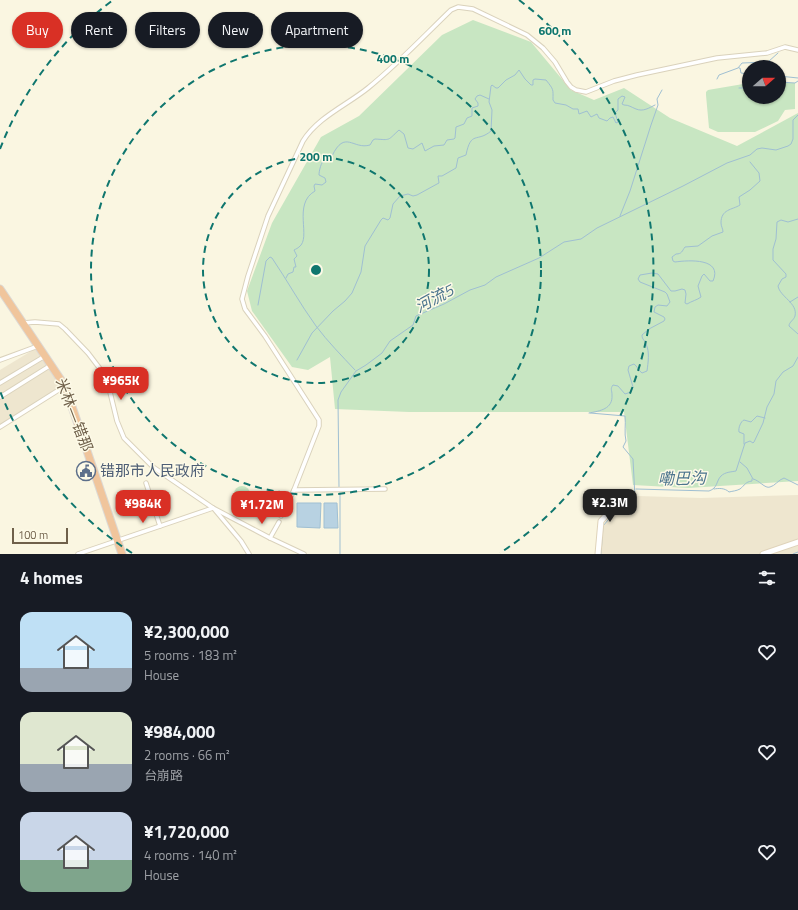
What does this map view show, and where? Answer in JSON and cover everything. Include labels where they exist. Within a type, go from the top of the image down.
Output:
[{"type":"highway","name":"米林—错那","points":[[0,289],[52,364],[65,386],[122,554]]},
{"type":"street","points":[[281,516],[294,490],[319,426],[319,420],[265,336],[245,309],[242,299],[244,287],[268,216],[303,141],[318,124],[361,94],[451,10],[458,7],[473,8],[533,39],[552,58],[566,82],[571,87],[576,90],[586,92],[614,81],[637,75],[717,58],[767,53],[785,47],[798,50]]},
{"type":"street","points":[[23,323],[35,322],[59,324],[66,329],[88,353],[104,374],[110,388],[117,421],[124,438],[153,467],[213,508],[304,554]]},
{"type":"street","points":[[0,360],[39,345]]},
{"type":"street","points":[[0,384],[46,356]]},
{"type":"street","points":[[0,397],[52,364]]},
{"type":"street","points":[[0,427],[65,386]]},
{"type":"street","points":[[146,483],[160,526]]},
{"type":"street","points":[[294,490],[385,489]]},
{"type":"street","points":[[598,554],[601,521],[622,498],[636,495]]},
{"type":"street","points":[[78,554],[213,508]]},
{"type":"street","points":[[213,508],[241,541],[249,554]]},
{"type":"street","points":[[270,538],[279,522]]},
{"type":"street","points":[[763,554],[798,542]]},
{"type":"shaded area","points":[[38,347],[63,386],[0,425],[0,370]]},
{"type":"shaded area","points":[[798,495],[798,554],[602,554],[601,528],[617,508],[638,496],[701,498]]},
{"type":"green space","points":[[473,20],[531,42],[571,90],[594,100],[624,88],[670,118],[737,146],[798,113],[798,481],[688,488],[633,485],[624,412],[409,412],[335,409],[330,357],[308,370],[292,367],[252,311],[247,291],[272,223],[321,137],[359,116],[442,35]]},
{"type":"green space","points":[[786,82],[795,83],[795,109],[785,110],[778,121],[755,132],[718,132],[709,128],[706,95],[708,90],[742,84],[742,104],[786,104]]},
{"type":"green space","points":[[242,486],[249,491],[250,494],[245,501],[242,502],[235,497],[234,494],[239,487]]},
{"type":"water","points":[[297,503],[321,503],[320,528],[297,527]]},
{"type":"water","points":[[324,503],[337,503],[338,528],[324,528]]},
{"type":"waterway","points":[[717,79],[719,75],[738,68],[742,63],[768,62],[778,53]]},
{"type":"waterway","points":[[739,68],[742,73]]},
{"type":"waterway","points":[[297,360],[312,333],[352,293],[361,272],[365,246],[381,220],[383,218],[388,220],[390,218],[393,204],[400,196],[408,194],[413,196],[417,195],[439,183],[438,176],[442,176],[456,168],[458,158],[466,155],[470,142],[475,138],[491,131],[492,110],[489,102],[492,85],[498,88],[519,70],[531,85],[533,85],[533,80],[535,79],[546,80],[552,90],[553,100],[555,103],[566,105],[573,109],[578,109],[579,114],[587,111],[591,117],[597,114],[599,118],[607,121],[613,117],[616,123],[618,122],[615,113],[618,110],[618,99],[622,96],[625,97],[622,104],[639,110],[655,105]]},
{"type":"waterway","points":[[786,77],[798,78]]},
{"type":"waterway","points":[[786,82],[795,83],[798,81]]},
{"type":"waterway","points":[[620,216],[630,191],[658,105],[657,99],[662,90]]},
{"type":"waterway","points":[[286,278],[288,274],[293,272],[294,267],[296,267],[294,259],[297,256],[294,250],[302,243],[304,236],[303,212],[305,204],[308,197],[315,191],[315,184],[322,185],[326,182],[325,178],[319,175],[321,164],[325,159],[332,156],[341,144],[350,142],[364,146],[370,145],[373,140],[388,139],[399,130],[404,134],[408,148],[413,149],[422,143],[425,151],[434,146],[444,145],[447,140],[455,138],[456,127],[464,124],[467,118],[472,116],[472,108],[478,106],[475,99],[477,96],[480,95],[489,99]]},
{"type":"waterway","name":"河流5","points":[[339,487],[338,400],[341,392],[356,371],[382,353],[390,341],[413,325],[416,316],[444,304],[470,290],[485,285],[496,277],[539,258],[564,242],[581,239],[597,228],[727,163],[750,155],[757,149],[762,148],[776,150],[788,146],[791,144],[793,139],[793,120],[798,115]]},
{"type":"waterway","points":[[589,413],[601,410],[608,406],[612,400],[611,389],[613,385],[618,386],[625,394],[631,392],[633,387],[628,370],[629,366],[634,364],[642,373],[647,371],[648,350],[642,335],[665,319],[654,312],[655,307],[658,305],[667,306],[670,302],[665,292],[640,282],[638,279],[640,275],[652,273],[658,274],[671,291],[682,289],[685,290],[685,303],[687,304],[701,297],[698,286],[704,274],[710,281],[713,281],[715,273],[709,264],[696,261],[675,262],[673,261],[672,257],[681,253],[685,247],[698,246],[712,236],[723,232],[721,218],[725,212],[740,205],[739,197],[760,181],[759,173],[750,162]]},
{"type":"waterway","name":"嘞巴沟","points":[[798,219],[788,222],[781,220],[777,222],[776,239],[773,249],[773,260],[786,274],[786,277],[782,279],[778,286],[779,290],[794,307],[795,311],[795,316],[789,326],[798,334]]},
{"type":"waterway","points":[[258,305],[266,261],[270,257],[316,326],[355,370]]},
{"type":"waterway","points":[[790,302],[798,297]]},
{"type":"waterway","name":"嘞巴沟","points":[[636,489],[709,491],[714,488],[719,478],[723,475],[728,472],[736,471],[745,443],[750,441],[753,443],[754,442],[763,423],[767,407],[774,394],[776,381],[783,372],[793,366],[798,357]]},
{"type":"waterway","points":[[590,413],[625,416],[626,441],[623,447],[633,459],[635,498],[619,507],[603,526],[601,554]]},
{"type":"waterway","points":[[744,444],[744,434],[739,432],[739,427],[742,422],[744,420],[751,422],[757,416],[765,418]]},
{"type":"waterway","points":[[740,462],[747,468],[753,479],[766,487],[772,486],[784,478],[798,485]]},
{"type":"waterway","points":[[714,489],[718,488],[729,492],[736,491],[746,483],[752,481],[752,479]]},
{"type":"waterway","name":"河流5","points":[[340,493],[340,554]]},
{"type":"waterway","points":[[793,554],[798,552]]},
{"type":"place","name":"错那市人民政府","points":[[86,471]]}]
